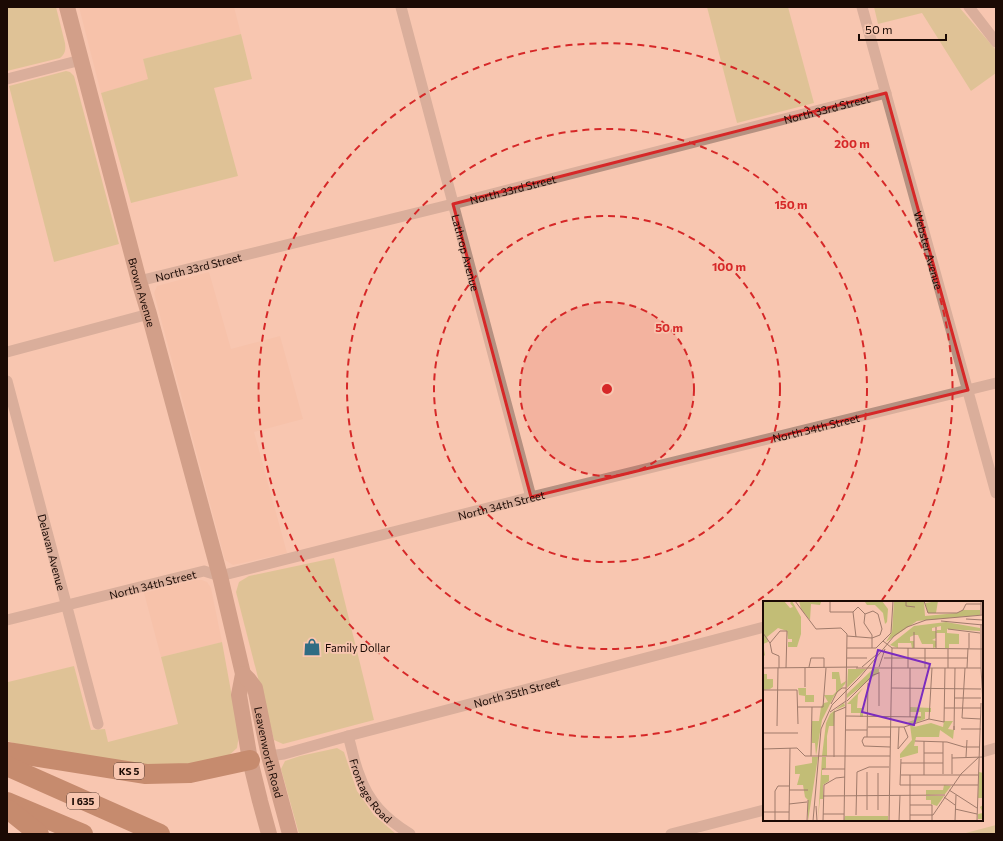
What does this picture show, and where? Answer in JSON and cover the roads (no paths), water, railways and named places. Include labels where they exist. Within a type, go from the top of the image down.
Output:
[{"type":"highway","name":"KS 5","points":[[7,752],[146,774],[190,773],[260,758]]},
{"type":"highway","name":"I 635","points":[[7,766],[160,834]]},
{"type":"highway","points":[[7,802],[83,834]]},
{"type":"highway","points":[[7,809],[40,834]]},
{"type":"main road","name":"Brown Avenue","points":[[67,7],[139,281],[220,576]]},
{"type":"main road","name":"Leavenworth Road","points":[[220,576],[243,674],[239,695],[260,758],[290,834]]},
{"type":"main road","name":"Leavenworth Road","points":[[260,758],[260,801],[269,834]]},
{"type":"street","name":"Lathrop Avenue","points":[[401,7],[531,498]]},
{"type":"street","name":"Webster Avenue","points":[[862,7],[996,493]]},
{"type":"street","points":[[969,7],[996,42]]},
{"type":"street","points":[[7,79],[81,60]]},
{"type":"street","name":"North 33rd Street","points":[[139,281],[453,204],[886,93]]},
{"type":"street","points":[[7,352],[148,314]]},
{"type":"street","name":"Delavan Avenue","points":[[7,381],[98,724]]},
{"type":"street","name":"North 34th Street","points":[[7,620],[204,571],[220,576],[996,383]]},
{"type":"street","name":"North 35th Street","points":[[260,758],[284,754],[763,627]]},
{"type":"street","name":"Frontage Road","points":[[348,736],[359,775],[370,797],[387,817],[410,834]]},
{"type":"street","points":[[983,752],[996,748]]},
{"type":"street","points":[[672,834],[763,810]]},
{"type":"place","name":"Family Dollar","points":[[312,647]]}]
